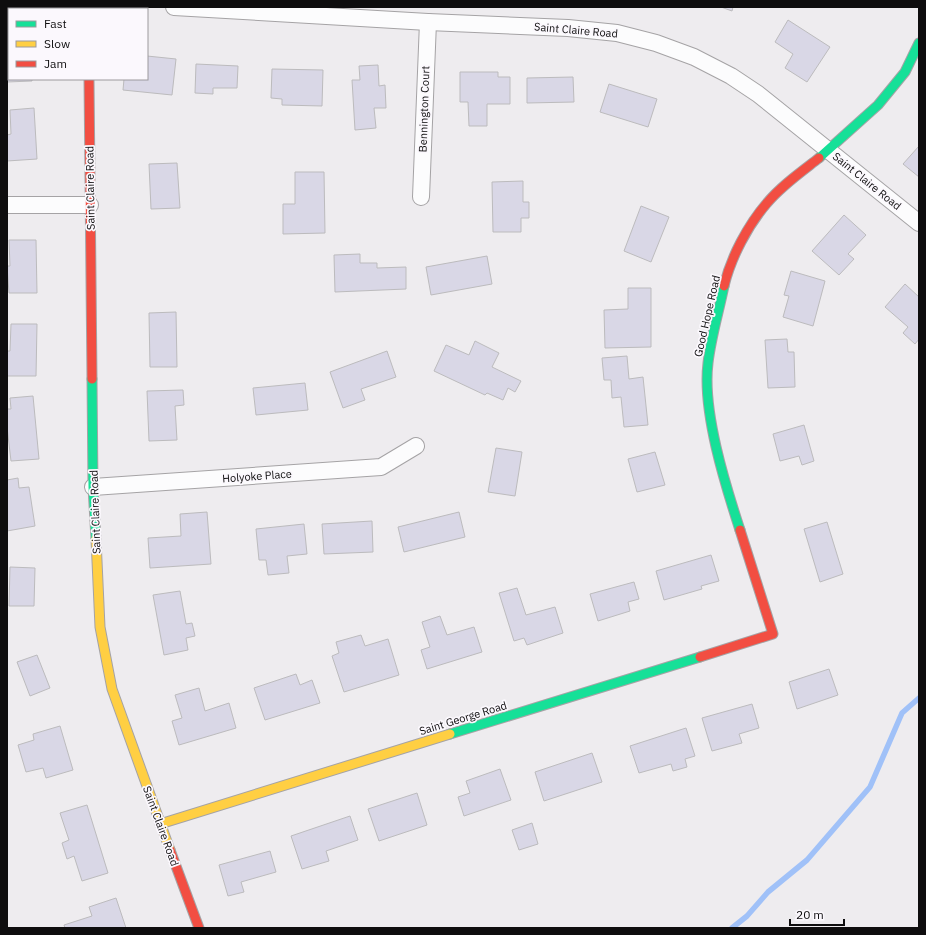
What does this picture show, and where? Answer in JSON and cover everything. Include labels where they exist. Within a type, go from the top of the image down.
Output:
[{"type":"street","name":"Saint Claire Road","points":[[174,7],[428,22],[568,28],[616,33],[656,43],[694,57],[731,76],[758,94],[919,223]]},
{"type":"street","name":"Bennington Court","points":[[421,197],[428,22]]},
{"type":"street","name":"Good Hope Road","points":[[773,634],[730,499],[712,427],[707,387],[708,363],[725,283],[737,252],[753,223],[767,204],[784,186],[829,150],[878,105],[905,72],[919,43]]},
{"type":"street","name":"Saint Claire Road","points":[[89,80],[93,487],[100,627],[112,689],[199,928]]},
{"type":"street","points":[[7,205],[90,205]]},
{"type":"street","name":"Holyoke Place","points":[[93,487],[381,467],[416,446]]},
{"type":"street","name":"Saint George Road","points":[[160,824],[773,634]]},
{"type":"building","points":[[721,7],[733,7],[732,11]]},
{"type":"building","points":[[788,20],[830,47],[807,82],[785,68],[793,54],[775,42]]},
{"type":"building","points":[[8,37],[8,80],[32,81],[7,82]]},
{"type":"building","points":[[148,56],[176,59],[172,95],[123,90],[124,80],[148,80]]},
{"type":"building","points":[[196,64],[238,66],[237,88],[213,88],[213,94],[195,93]]},
{"type":"building","points":[[378,65],[379,86],[385,85],[386,108],[374,108],[376,128],[355,130],[352,80],[360,80],[359,66]]},
{"type":"building","points":[[272,69],[323,70],[322,106],[282,105],[282,99],[271,98]]},
{"type":"building","points":[[460,72],[498,72],[498,77],[510,77],[510,104],[487,104],[487,126],[469,126],[468,102],[460,102]]},
{"type":"building","points":[[573,77],[574,102],[527,103],[527,78]]},
{"type":"building","points":[[609,84],[657,99],[648,127],[600,112]]},
{"type":"building","points":[[34,108],[37,159],[7,161],[7,135],[11,134],[10,110]]},
{"type":"building","points":[[919,146],[919,177],[903,164]]},
{"type":"building","points":[[177,163],[180,208],[151,209],[149,164]]},
{"type":"building","points":[[295,172],[324,172],[325,233],[283,234],[283,204],[295,204]]},
{"type":"building","points":[[523,181],[523,202],[529,202],[529,218],[521,218],[521,232],[493,232],[492,182]]},
{"type":"building","points":[[641,206],[669,217],[651,262],[624,251]]},
{"type":"building","points":[[844,215],[866,235],[848,254],[854,259],[839,275],[812,251]]},
{"type":"building","points":[[9,240],[36,240],[37,293],[9,293],[7,266],[10,266]]},
{"type":"building","points":[[360,254],[360,263],[377,263],[377,268],[406,267],[406,289],[335,292],[334,255]]},
{"type":"building","points":[[487,256],[492,284],[431,295],[426,267]]},
{"type":"building","points":[[791,271],[825,281],[813,326],[783,317],[789,296],[784,295]]},
{"type":"building","points":[[905,284],[919,297],[919,339],[915,344],[903,333],[908,327],[885,307]]},
{"type":"building","points":[[628,288],[651,288],[651,347],[605,348],[604,310],[628,309]]},
{"type":"building","points":[[176,312],[177,367],[150,367],[149,313]]},
{"type":"building","points":[[11,324],[37,324],[36,376],[7,376],[7,351],[10,351]]},
{"type":"building","points":[[787,339],[788,352],[794,352],[795,387],[768,388],[765,340]]},
{"type":"building","points":[[475,341],[499,353],[492,367],[521,381],[515,392],[508,388],[503,400],[487,393],[485,395],[434,371],[446,345],[469,355]]},
{"type":"building","points":[[387,351],[396,377],[361,389],[365,400],[343,408],[330,372]]},
{"type":"building","points":[[627,356],[629,379],[643,377],[648,425],[624,427],[621,397],[612,398],[611,380],[604,380],[602,358]]},
{"type":"building","points":[[305,383],[308,410],[256,415],[253,388]]},
{"type":"building","points":[[183,390],[184,405],[175,406],[177,440],[149,441],[147,391]]},
{"type":"building","points":[[33,396],[39,459],[11,461],[7,427],[7,409],[11,409],[10,398]]},
{"type":"building","points":[[804,425],[814,461],[802,465],[799,456],[780,461],[773,434]]},
{"type":"building","points":[[496,448],[522,452],[515,496],[488,492]]},
{"type":"building","points":[[655,452],[665,485],[637,492],[628,459]]},
{"type":"building","points":[[18,478],[19,488],[29,487],[35,526],[7,531],[7,480]]},
{"type":"building","points":[[207,512],[211,564],[150,568],[148,538],[181,536],[180,514]]},
{"type":"building","points":[[459,512],[465,537],[404,552],[398,527]]},
{"type":"building","points":[[372,521],[373,552],[324,554],[322,524]]},
{"type":"building","points":[[827,522],[843,574],[820,582],[804,529]]},
{"type":"building","points":[[304,524],[307,554],[287,556],[289,573],[268,575],[266,560],[259,560],[256,529]]},
{"type":"building","points":[[711,555],[719,581],[701,586],[702,589],[664,600],[656,571]]},
{"type":"building","points":[[10,567],[35,568],[34,606],[9,606]]},
{"type":"building","points":[[634,582],[639,599],[628,602],[630,611],[598,621],[590,594]]},
{"type":"building","points":[[517,588],[526,615],[555,607],[563,633],[527,645],[524,638],[514,641],[499,593]]},
{"type":"building","points":[[180,591],[186,624],[192,623],[195,636],[186,638],[188,650],[164,655],[153,595]]},
{"type":"building","points":[[440,616],[447,635],[474,627],[482,652],[427,669],[421,650],[430,647],[422,622]]},
{"type":"building","points":[[361,635],[365,646],[388,639],[399,675],[344,692],[332,656],[339,653],[336,642]]},
{"type":"building","points":[[37,655],[50,688],[30,696],[17,662]]},
{"type":"building","points":[[829,669],[838,695],[797,709],[789,682]]},
{"type":"building","points":[[296,674],[300,685],[312,680],[320,703],[265,720],[254,688]]},
{"type":"building","points":[[199,688],[205,711],[229,703],[236,728],[179,745],[172,721],[182,718],[175,695]]},
{"type":"building","points":[[752,704],[759,728],[739,734],[742,743],[712,751],[702,718]]},
{"type":"building","points":[[60,726],[73,770],[46,778],[43,768],[26,772],[18,745],[34,740],[33,734]]},
{"type":"building","points":[[686,728],[695,756],[685,759],[687,767],[673,771],[671,764],[639,773],[630,746]]},
{"type":"building","points":[[592,753],[602,782],[544,801],[535,772]]},
{"type":"building","points":[[500,769],[511,800],[464,816],[458,797],[470,793],[466,781]]},
{"type":"building","points":[[417,793],[427,825],[379,841],[368,809]]},
{"type":"building","points":[[87,805],[108,873],[82,881],[74,856],[67,859],[62,843],[69,840],[60,813]]},
{"type":"building","points":[[350,816],[358,840],[326,851],[329,861],[302,869],[291,836]]},
{"type":"building","points":[[532,823],[538,844],[519,850],[512,830]]},
{"type":"building","points":[[270,851],[276,872],[241,882],[244,892],[228,896],[219,865]]},
{"type":"building","points":[[116,898],[126,928],[65,928],[64,925],[92,916],[89,907]]},
{"type":"waterway","points":[[732,928],[747,916],[768,892],[807,860],[870,787],[902,713],[919,698]]},
{"type":"traffic: fast","points":[[819,158],[878,105],[905,72],[919,43]]},
{"type":"traffic: fast","points":[[724,286],[709,353],[707,382],[708,403],[716,447],[740,530]]},
{"type":"traffic: fast","points":[[92,379],[93,487],[96,539]]},
{"type":"traffic: fast","points":[[450,734],[700,657]]},
{"type":"traffic: slow","points":[[96,539],[100,627],[112,689],[170,850]]},
{"type":"traffic: slow","points":[[160,824],[450,734]]},
{"type":"traffic: jam","points":[[89,80],[92,379]]},
{"type":"traffic: jam","points":[[724,286],[731,264],[753,221],[778,191],[819,158]]},
{"type":"traffic: jam","points":[[700,657],[773,634],[740,530]]},
{"type":"traffic: jam","points":[[170,850],[199,928]]}]
